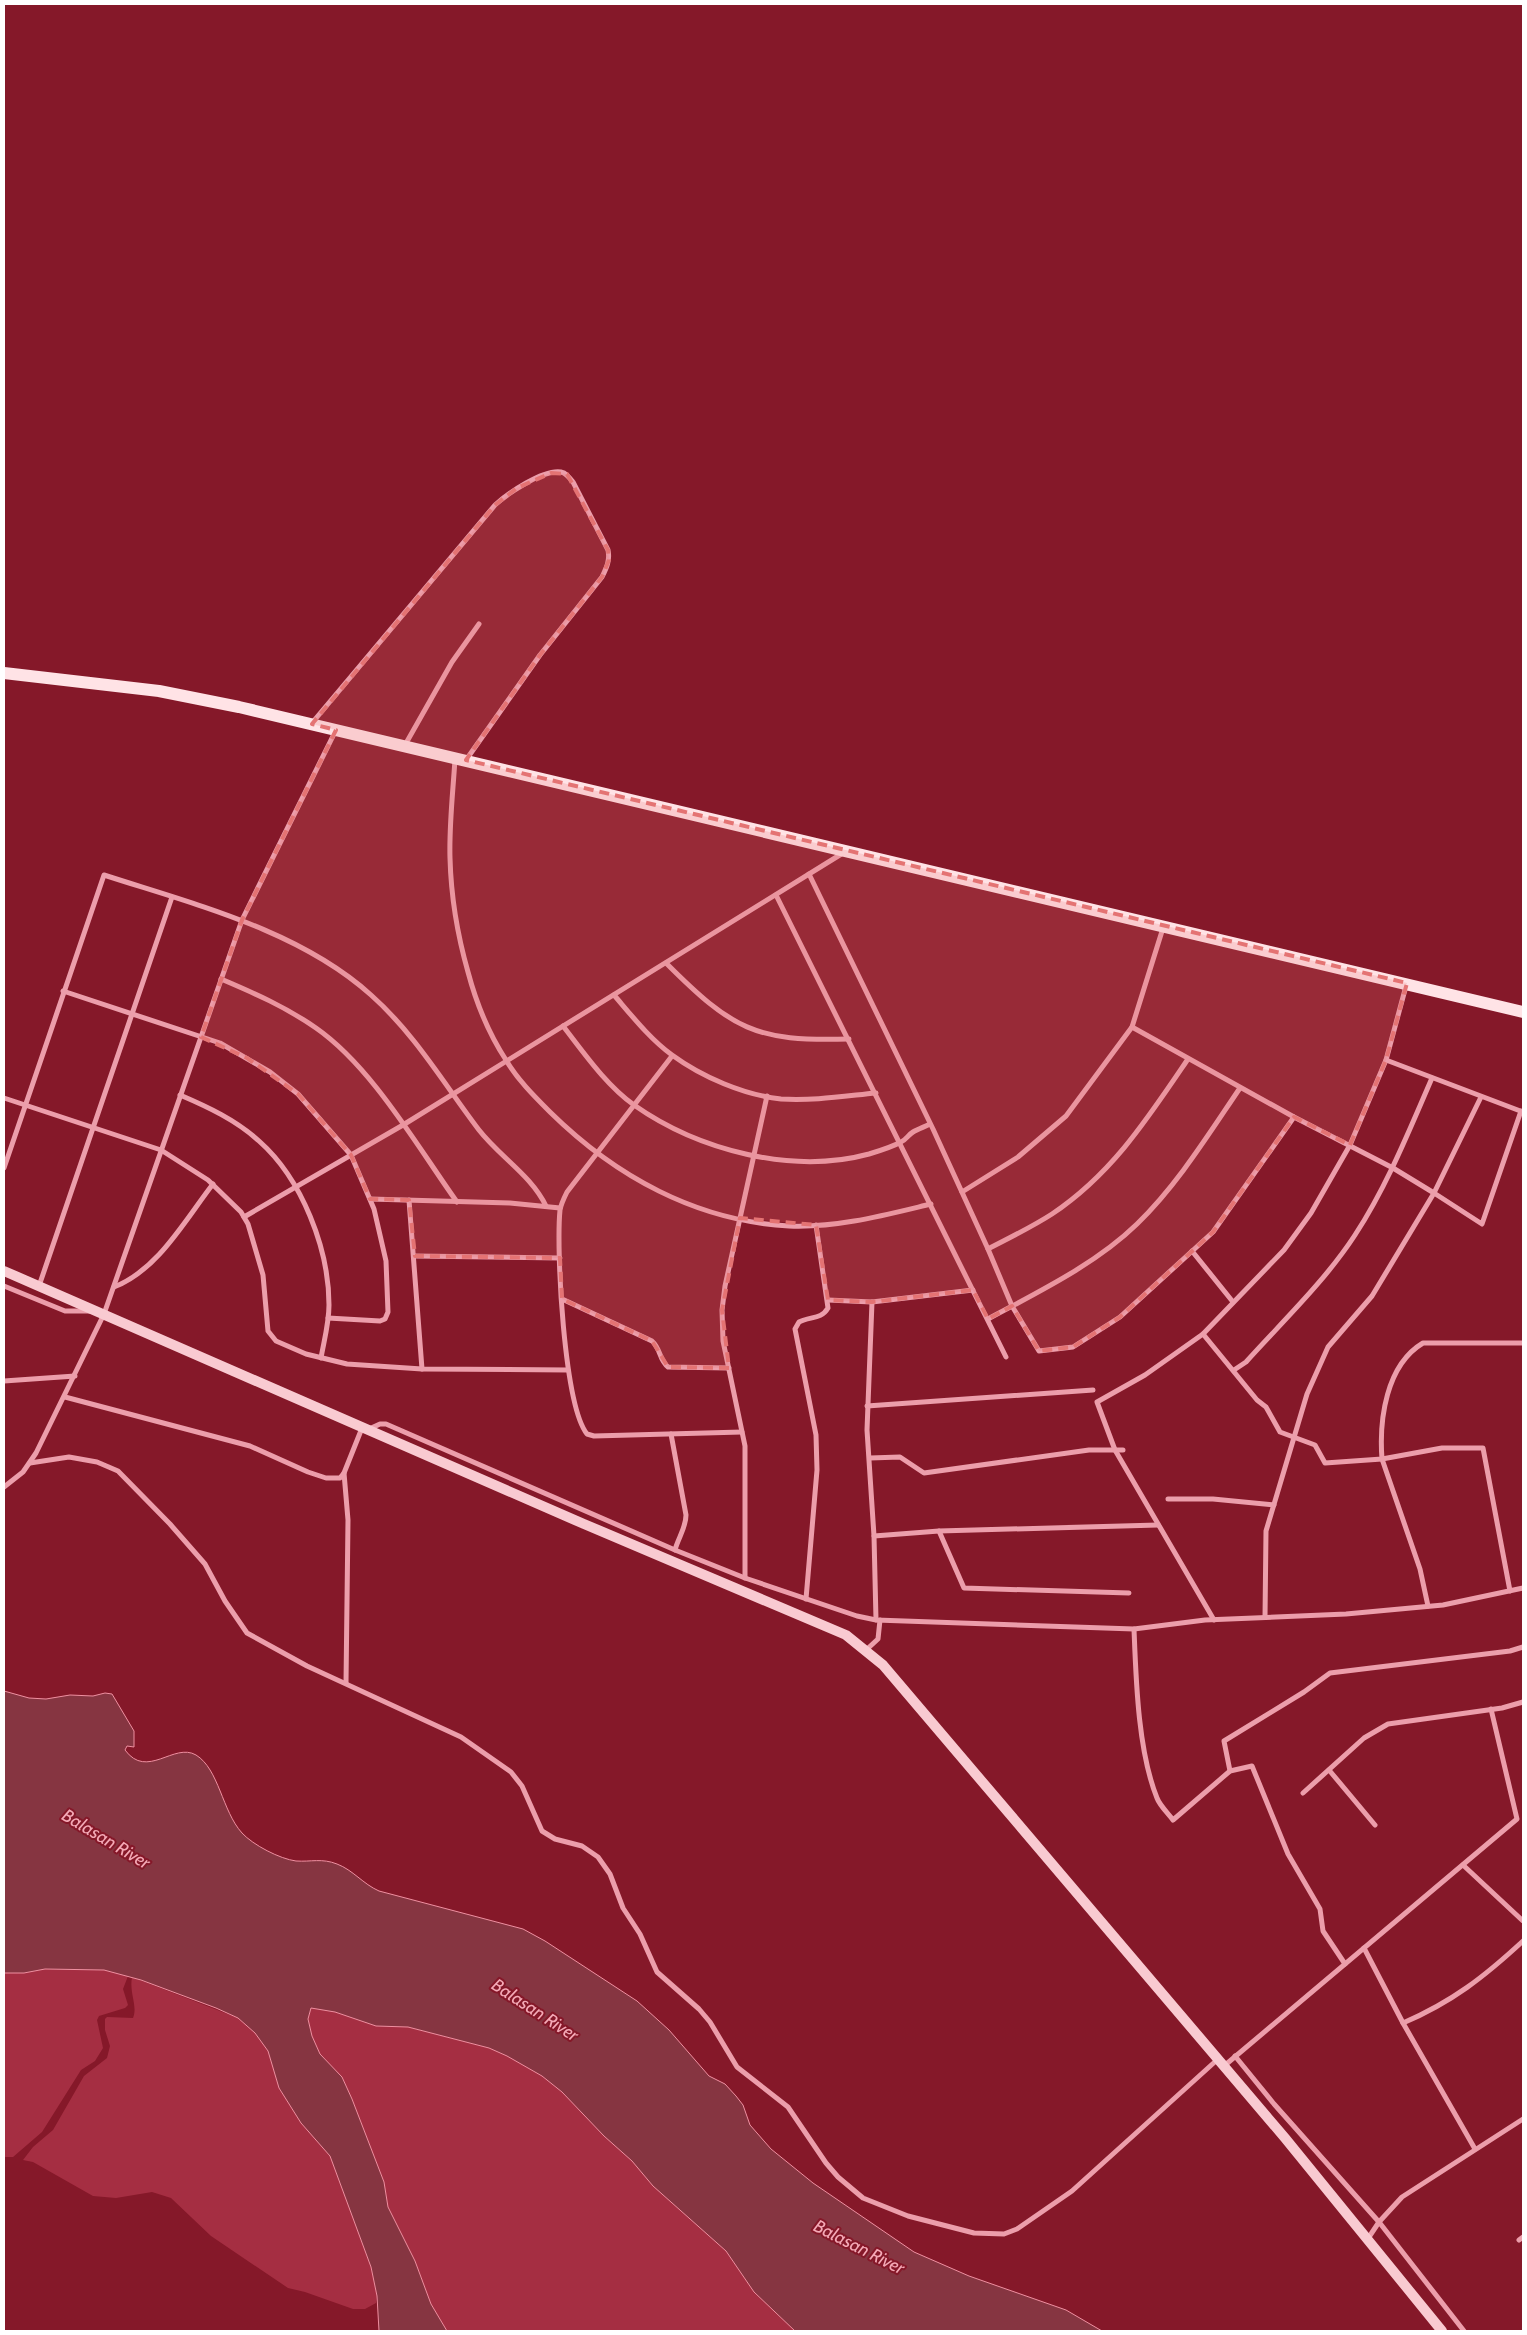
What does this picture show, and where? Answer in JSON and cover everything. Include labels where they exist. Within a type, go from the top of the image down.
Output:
[{"type":"main road","points":[[4,673],[159,691],[312,724],[1164,925],[1523,1012]]},
{"type":"street","points":[[312,724],[495,505],[517,488],[551,472],[566,474],[573,482],[608,550],[609,560],[607,568],[602,577],[460,759],[450,860],[455,907],[468,973],[490,1029],[506,1061],[532,1094],[562,1124],[597,1153],[635,1179],[669,1197],[716,1213],[781,1225],[816,1225],[857,1221],[931,1204]]},
{"type":"street","points":[[405,746],[452,662],[479,624]]},
{"type":"street","points":[[4,1487],[23,1472],[30,1463],[65,1397],[100,1313],[114,1287],[242,920],[336,730]]},
{"type":"street","points":[[244,1217],[454,1093],[847,850]]},
{"type":"street","points":[[809,874],[962,1192],[1012,1306],[1039,1351],[1073,1347],[1120,1317],[1213,1232],[1294,1117]]},
{"type":"street","points":[[4,1168],[104,875],[242,920],[324,962],[371,995],[416,1043],[484,1137],[534,1186],[546,1206]]},
{"type":"street","points":[[776,895],[901,1142],[1006,1357]]},
{"type":"street","points":[[39,1286],[95,1128],[172,897]]},
{"type":"street","points":[[962,1192],[1018,1157],[1066,1116],[1132,1027],[1164,925]]},
{"type":"street","points":[[666,963],[715,1010],[762,1034],[798,1039],[849,1039]]},
{"type":"street","points":[[221,979],[283,1007],[327,1037],[361,1070],[457,1202]]},
{"type":"street","points":[[1214,1620],[1115,1450],[1097,1402],[1145,1375],[1203,1334],[1284,1250],[1311,1213],[1350,1145],[1386,1060],[1407,983]]},
{"type":"street","points":[[63,991],[201,1037],[234,1050],[286,1084],[312,1108],[351,1155],[370,1199],[383,1242],[388,1312],[385,1319],[380,1321],[328,1318]]},
{"type":"street","points":[[614,995],[672,1056],[718,1081],[767,1096],[816,1099],[876,1093]]},
{"type":"street","points":[[563,1026],[592,1062],[633,1104],[664,1123],[696,1138],[755,1157],[828,1160],[870,1154],[901,1142],[912,1132],[930,1124]]},
{"type":"street","points":[[1132,1027],[1240,1088],[1393,1168],[1482,1224],[1522,1111],[1386,1060]]},
{"type":"street","points":[[672,1056],[633,1104],[567,1192],[560,1208],[562,1299],[568,1370],[580,1421],[587,1434],[594,1436],[742,1432]]},
{"type":"street","points":[[988,1249],[1052,1214],[1096,1179],[1138,1134],[1188,1059]]},
{"type":"street","points":[[1234,1370],[1246,1362],[1330,1268],[1355,1235],[1393,1168],[1432,1078]]},
{"type":"street","points":[[988,1319],[1076,1271],[1137,1224],[1181,1175],[1240,1088]]},
{"type":"street","points":[[180,1095],[211,1108],[252,1134],[267,1148],[296,1187],[312,1222],[326,1264],[328,1318],[320,1358]]},
{"type":"street","points":[[744,1578],[745,1446],[724,1341],[722,1310],[767,1096]]},
{"type":"street","points":[[1265,1618],[1266,1531],[1307,1394],[1328,1347],[1372,1296],[1434,1193],[1481,1097]]},
{"type":"street","points":[[4,1098],[161,1150],[213,1184],[244,1217],[263,1275],[268,1331],[276,1340],[320,1358],[347,1364],[422,1369],[568,1370]]},
{"type":"street","points":[[114,1287],[128,1282],[145,1268],[213,1184]]},
{"type":"street","points":[[370,1199],[560,1208]]},
{"type":"street","points":[[409,1200],[415,1256],[422,1369]]},
{"type":"street","points":[[806,1599],[817,1470],[816,1443],[806,1380],[795,1329],[798,1322],[825,1314],[828,1308],[816,1225]]},
{"type":"street","points":[[1192,1251],[1234,1302]]},
{"type":"street","points":[[415,1256],[560,1258]]},
{"type":"street","points":[[4,1271],[846,1635],[883,1665],[1221,2063],[1442,2331]]},
{"type":"street","points":[[4,1286],[65,1311],[100,1313]]},
{"type":"street","points":[[828,1300],[872,1302],[973,1290]]},
{"type":"street","points":[[562,1299],[652,1341],[659,1350],[663,1364],[668,1367],[729,1368]]},
{"type":"street","points":[[865,1651],[878,1639],[867,1406],[872,1302]]},
{"type":"street","points":[[1203,1334],[1257,1400],[1266,1406],[1280,1432],[1315,1444],[1324,1463],[1382,1460],[1442,1448],[1482,1448],[1510,1591]]},
{"type":"street","points":[[1428,1606],[1420,1569],[1382,1460],[1381,1441],[1384,1409],[1400,1363],[1413,1349],[1423,1343],[1523,1343]]},
{"type":"street","points":[[4,1381],[74,1376]]},
{"type":"street","points":[[867,1406],[1093,1390]]},
{"type":"street","points":[[65,1397],[250,1446],[326,1478],[336,1479],[344,1473],[365,1428]]},
{"type":"street","points":[[365,1428],[386,1424],[566,1505],[744,1578],[857,1616],[878,1620],[1134,1629],[1214,1620],[1428,1606],[1523,1588]]},
{"type":"street","points":[[671,1434],[686,1515],[686,1527],[680,1535],[675,1550]]},
{"type":"street","points":[[870,1458],[900,1457],[924,1473],[1089,1450],[1123,1450]]},
{"type":"street","points":[[30,1463],[69,1457],[97,1462],[118,1471],[170,1524],[205,1564],[225,1601],[247,1633],[307,1666],[461,1737],[501,1764],[522,1786],[542,1832],[555,1839],[582,1846],[593,1852],[610,1874],[623,1908],[640,1934],[656,1972],[699,2008],[710,2022],[737,2067],[788,2107],[826,2164],[838,2177],[863,2198],[908,2216],[974,2233],[1004,2234],[1017,2229],[1072,2191],[1221,2063],[1235,2056],[1517,1819],[1491,1709]]},
{"type":"street","points":[[344,1473],[348,1520],[346,1683]]},
{"type":"street","points":[[1168,1499],[1213,1499],[1274,1505]]},
{"type":"street","points":[[874,1536],[939,1531],[1158,1524]]},
{"type":"street","points":[[939,1531],[964,1588],[1129,1592]]},
{"type":"street","points":[[1134,1629],[1137,1696],[1148,1766],[1158,1800],[1173,1820],[1230,1771],[1252,1766],[1288,1854],[1320,1909],[1324,1931],[1345,1964]]},
{"type":"street","points":[[1230,1771],[1224,1741],[1304,1692],[1330,1673],[1510,1651],[1523,1647]]},
{"type":"street","points":[[1302,1793],[1364,1738],[1388,1724],[1491,1709],[1523,1702]]},
{"type":"street","points":[[1329,1770],[1375,1825]]},
{"type":"street","points":[[1463,1865],[1523,1921]]},
{"type":"street","points":[[1403,2023],[1435,2009],[1483,1978],[1523,1941]]},
{"type":"street","points":[[1364,1948],[1403,2023],[1476,2149]]},
{"type":"street","points":[[1235,2056],[1274,2104],[1379,2222],[1464,2331]]},
{"type":"street","points":[[1367,2240],[1379,2222],[1402,2197],[1523,2120]]},
{"type":"highlighted area","points":[[551,473],[567,474],[608,550],[609,560],[602,577],[540,655],[466,760],[1407,983],[1386,1060],[1350,1145],[1294,1117],[1213,1232],[1120,1317],[1073,1347],[1039,1351],[1012,1306],[988,1319],[973,1290],[872,1302],[828,1300],[816,1225],[740,1218],[722,1310],[729,1368],[668,1367],[652,1341],[562,1299],[560,1258],[415,1256],[409,1200],[370,1199],[351,1155],[298,1094],[247,1058],[201,1037],[242,920],[336,730],[312,724],[495,505],[517,488]]},
{"type":"shaded area","points":[[45,1969],[104,1970],[128,1976],[123,1989],[128,2005],[125,2008],[99,2016],[97,2020],[103,2048],[95,2061],[81,2070],[42,2132],[13,2157],[4,2157],[4,1973],[24,1973]]},
{"type":"shaded area","points":[[132,1977],[238,2018],[255,2033],[268,2051],[279,2088],[301,2123],[330,2156],[371,2267],[377,2296],[376,2303],[365,2309],[353,2309],[288,2288],[211,2236],[171,2198],[152,2192],[116,2198],[93,2196],[33,2162],[23,2160],[33,2147],[53,2130],[84,2076],[107,2058],[110,2046],[105,2030],[105,2019],[107,2017],[133,2018],[135,2009],[131,1983]]},
{"type":"shaded area","points":[[311,2008],[335,2012],[376,2026],[408,2027],[489,2048],[542,2076],[562,2092],[604,2136],[632,2161],[653,2186],[726,2251],[754,2292],[795,2331],[447,2331],[431,2304],[415,2261],[388,2207],[384,2182],[342,2077],[320,2054],[312,2036],[308,2019]]},
{"type":"water","name":"Balasan River","points":[[4,1691],[29,1698],[46,1699],[70,1695],[93,1696],[105,1693],[112,1694],[134,1731],[134,1747],[127,1746],[125,1750],[133,1758],[142,1762],[179,1753],[188,1752],[196,1755],[204,1761],[210,1770],[235,1824],[247,1838],[260,1847],[290,1860],[332,1862],[348,1870],[379,1891],[523,1929],[545,1941],[637,2001],[669,2030],[709,2076],[725,2084],[736,2096],[743,2105],[750,2125],[771,2149],[813,2183],[914,2252],[969,2276],[1066,2310],[1102,2331],[795,2331],[754,2292],[726,2251],[653,2186],[632,2161],[604,2136],[562,2092],[542,2076],[489,2048],[408,2027],[376,2026],[335,2012],[311,2008],[308,2019],[312,2036],[320,2054],[342,2077],[384,2182],[388,2207],[415,2261],[431,2304],[447,2331],[379,2331],[377,2296],[371,2267],[330,2156],[301,2123],[279,2088],[268,2051],[255,2033],[238,2018],[216,2008],[141,1980],[104,1970],[45,1969],[24,1973],[4,1973]]}]
